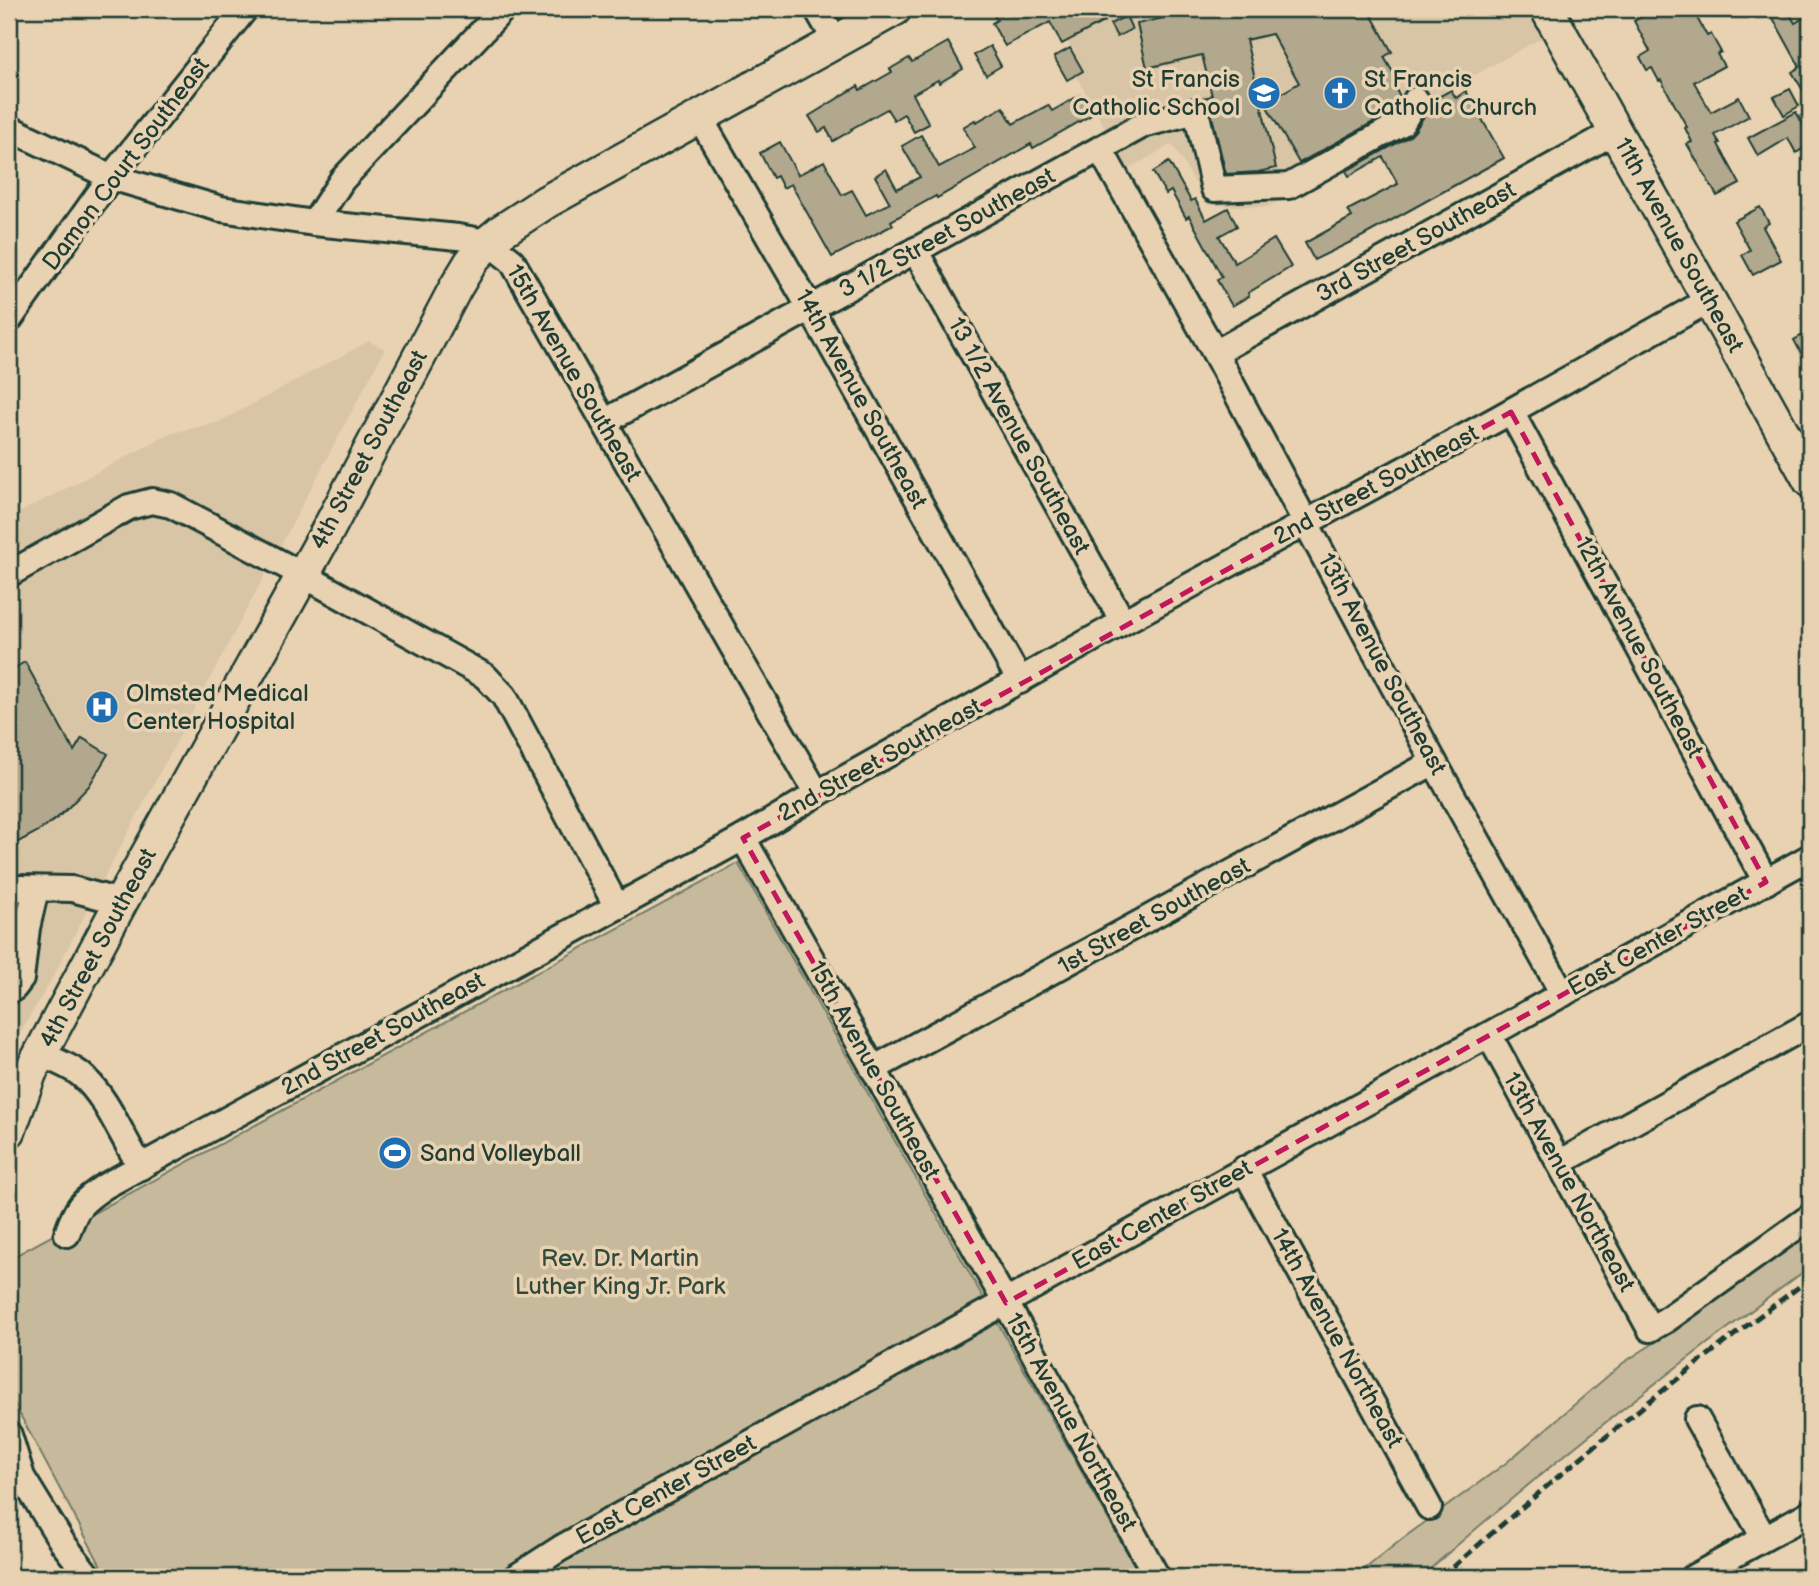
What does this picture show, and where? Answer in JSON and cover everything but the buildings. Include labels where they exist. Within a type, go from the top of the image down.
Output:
[{"type":"main road","name":"4th Street Southeast","points":[[9,1131],[35,1064],[121,902],[303,575],[471,262],[500,232],[546,202],[895,9]]},
{"type":"main road","name":"11th Avenue Southeast","points":[[1554,11],[1616,131],[1810,481]]},
{"type":"main road","name":"4th Street Southeast","points":[[9,1096],[35,1064]]},
{"type":"street","name":"Damon Court Southeast","points":[[9,320],[111,177],[245,9]]},
{"type":"street","points":[[314,223],[342,180],[503,9]]},
{"type":"street","points":[[817,9],[836,41]]},
{"type":"street","name":"3 1/2 Street Southeast","points":[[604,422],[1143,125],[1196,111],[1214,189],[1289,186],[1402,123],[1416,100]]},
{"type":"street","name":"14th Avenue Southeast","points":[[700,118],[1020,681]]},
{"type":"street","name":"15th Avenue Southeast","points":[[9,128],[111,177],[221,209],[314,223],[488,242],[512,261],[817,794]]},
{"type":"street","name":"3rd Street Southeast","points":[[1215,353],[1616,131]]},
{"type":"street","name":"13th Avenue Southeast","points":[[1100,149],[1215,353],[1434,762],[1563,994]]},
{"type":"street","name":"13 1/2 Avenue Southeast","points":[[915,250],[1123,622]]},
{"type":"street","name":"2nd Street Southeast","points":[[67,1234],[74,1213],[86,1199],[105,1186],[743,838],[1123,622],[1511,412],[1709,300]]},
{"type":"street","name":"12th Avenue Southeast","points":[[1511,412],[1766,881]]},
{"type":"street","points":[[9,574],[129,507],[152,501],[172,505],[303,575],[485,676],[504,696],[617,907]]},
{"type":"street","name":"1st Street Southeast","points":[[873,1069],[1434,762]]},
{"type":"street","name":"15th Avenue Southeast","points":[[743,838],[1006,1303]]},
{"type":"street","name":"East Center Street","points":[[516,1577],[561,1548],[1810,857]]},
{"type":"street","points":[[9,991],[21,979],[18,932],[36,889]]},
{"type":"street","points":[[9,890],[72,889],[121,902]]},
{"type":"street","points":[[1559,1163],[1810,1024]]},
{"type":"street","name":"13th Avenue Northeast","points":[[1489,1035],[1650,1329],[1810,1217]]},
{"type":"street","points":[[35,1064],[67,1066],[80,1075],[97,1092],[141,1167]]},
{"type":"street","name":"14th Avenue Northeast","points":[[1244,1169],[1430,1507]]},
{"type":"street","name":"15th Avenue Northeast","points":[[1006,1303],[1157,1577]]},
{"type":"street","points":[[1697,1419],[1764,1538]]},
{"type":"street","points":[[9,1435],[15,1473],[89,1577]]},
{"type":"street","points":[[1694,1577],[1810,1513]]},
{"type":"highlighted area","points":[[1511,412],[1766,882],[1006,1303],[743,838]]},
{"type":"shaded area","name":"St Francis Catholic School","points":[[1126,9],[1528,9],[1543,37],[1393,121],[1393,140],[1267,207],[1208,205],[1172,144],[1128,169],[1076,76],[1084,72],[1068,42]]},
{"type":"shaded area","name":"Olmsted Medical Center Hospital","points":[[369,341],[385,349],[54,975],[9,1052],[9,518],[172,433],[219,422]]},
{"type":"green space","name":"Rev. Dr. Martin Luther King Jr. Park","points":[[738,863],[1141,1577],[107,1577],[9,1394],[9,1259]]},
{"type":"green space","points":[[1810,1230],[1810,1267],[1612,1418],[1515,1496],[1421,1577],[1355,1577],[1506,1463],[1623,1363],[1679,1327]]},
{"type":"railway","points":[[1442,1577],[1623,1423],[1810,1279]]},
{"type":"place","name":"St Francis Catholic School","points":[[1264,93]]},
{"type":"place","name":"St Francis Catholic Church","points":[[1340,93]]},
{"type":"place","name":"Olmsted Medical Center Hospital","points":[[102,707]]},
{"type":"place","name":"Sand Volleyball","points":[[395,1153]]}]
